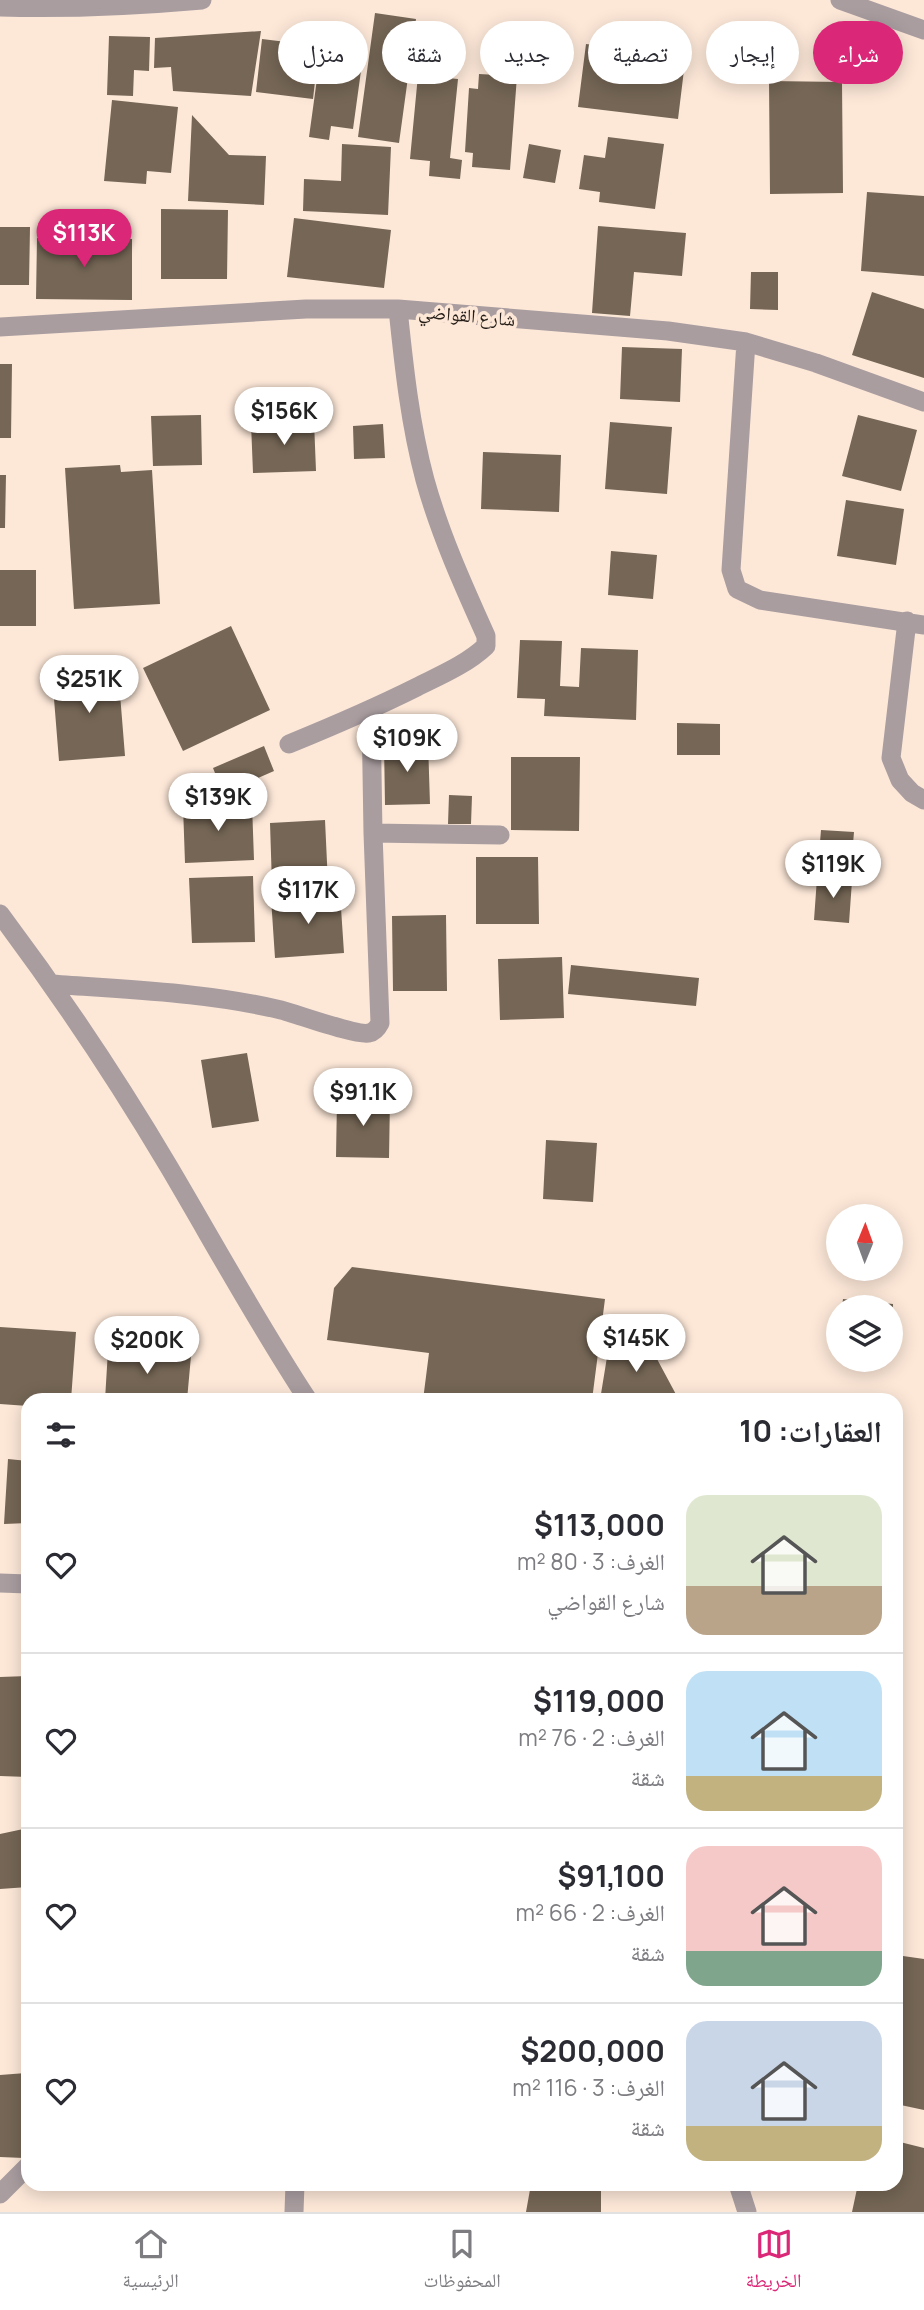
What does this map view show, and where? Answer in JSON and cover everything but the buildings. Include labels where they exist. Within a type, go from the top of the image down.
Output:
[{"type":"street","points":[[0,7],[54,9],[202,0]]},
{"type":"street","points":[[840,0],[924,30]]},
{"type":"street","name":"شارع القواضي","points":[[0,327],[306,309],[398,309],[668,331],[746,341],[924,402]]},
{"type":"street","points":[[289,744],[371,710],[477,655],[486,646],[487,640],[438,521],[425,480],[408,400],[398,309]]},
{"type":"street","points":[[746,341],[731,570],[737,589],[760,600],[916,623],[891,758],[900,780],[912,793],[924,800]]},
{"type":"street","points":[[52,984],[243,1001],[358,1033],[368,1033],[377,1028],[380,1023],[371,710]]},
{"type":"street","points":[[373,834],[500,835]]},
{"type":"street","points":[[0,914],[52,984],[167,1164],[303,1393]]},
{"type":"street","points":[[0,1583],[21,1584]]},
{"type":"street","points":[[0,2194],[21,2173]]},
{"type":"street","points":[[294,2212],[295,2191]]},
{"type":"street","points":[[740,2191],[747,2212]]}]
